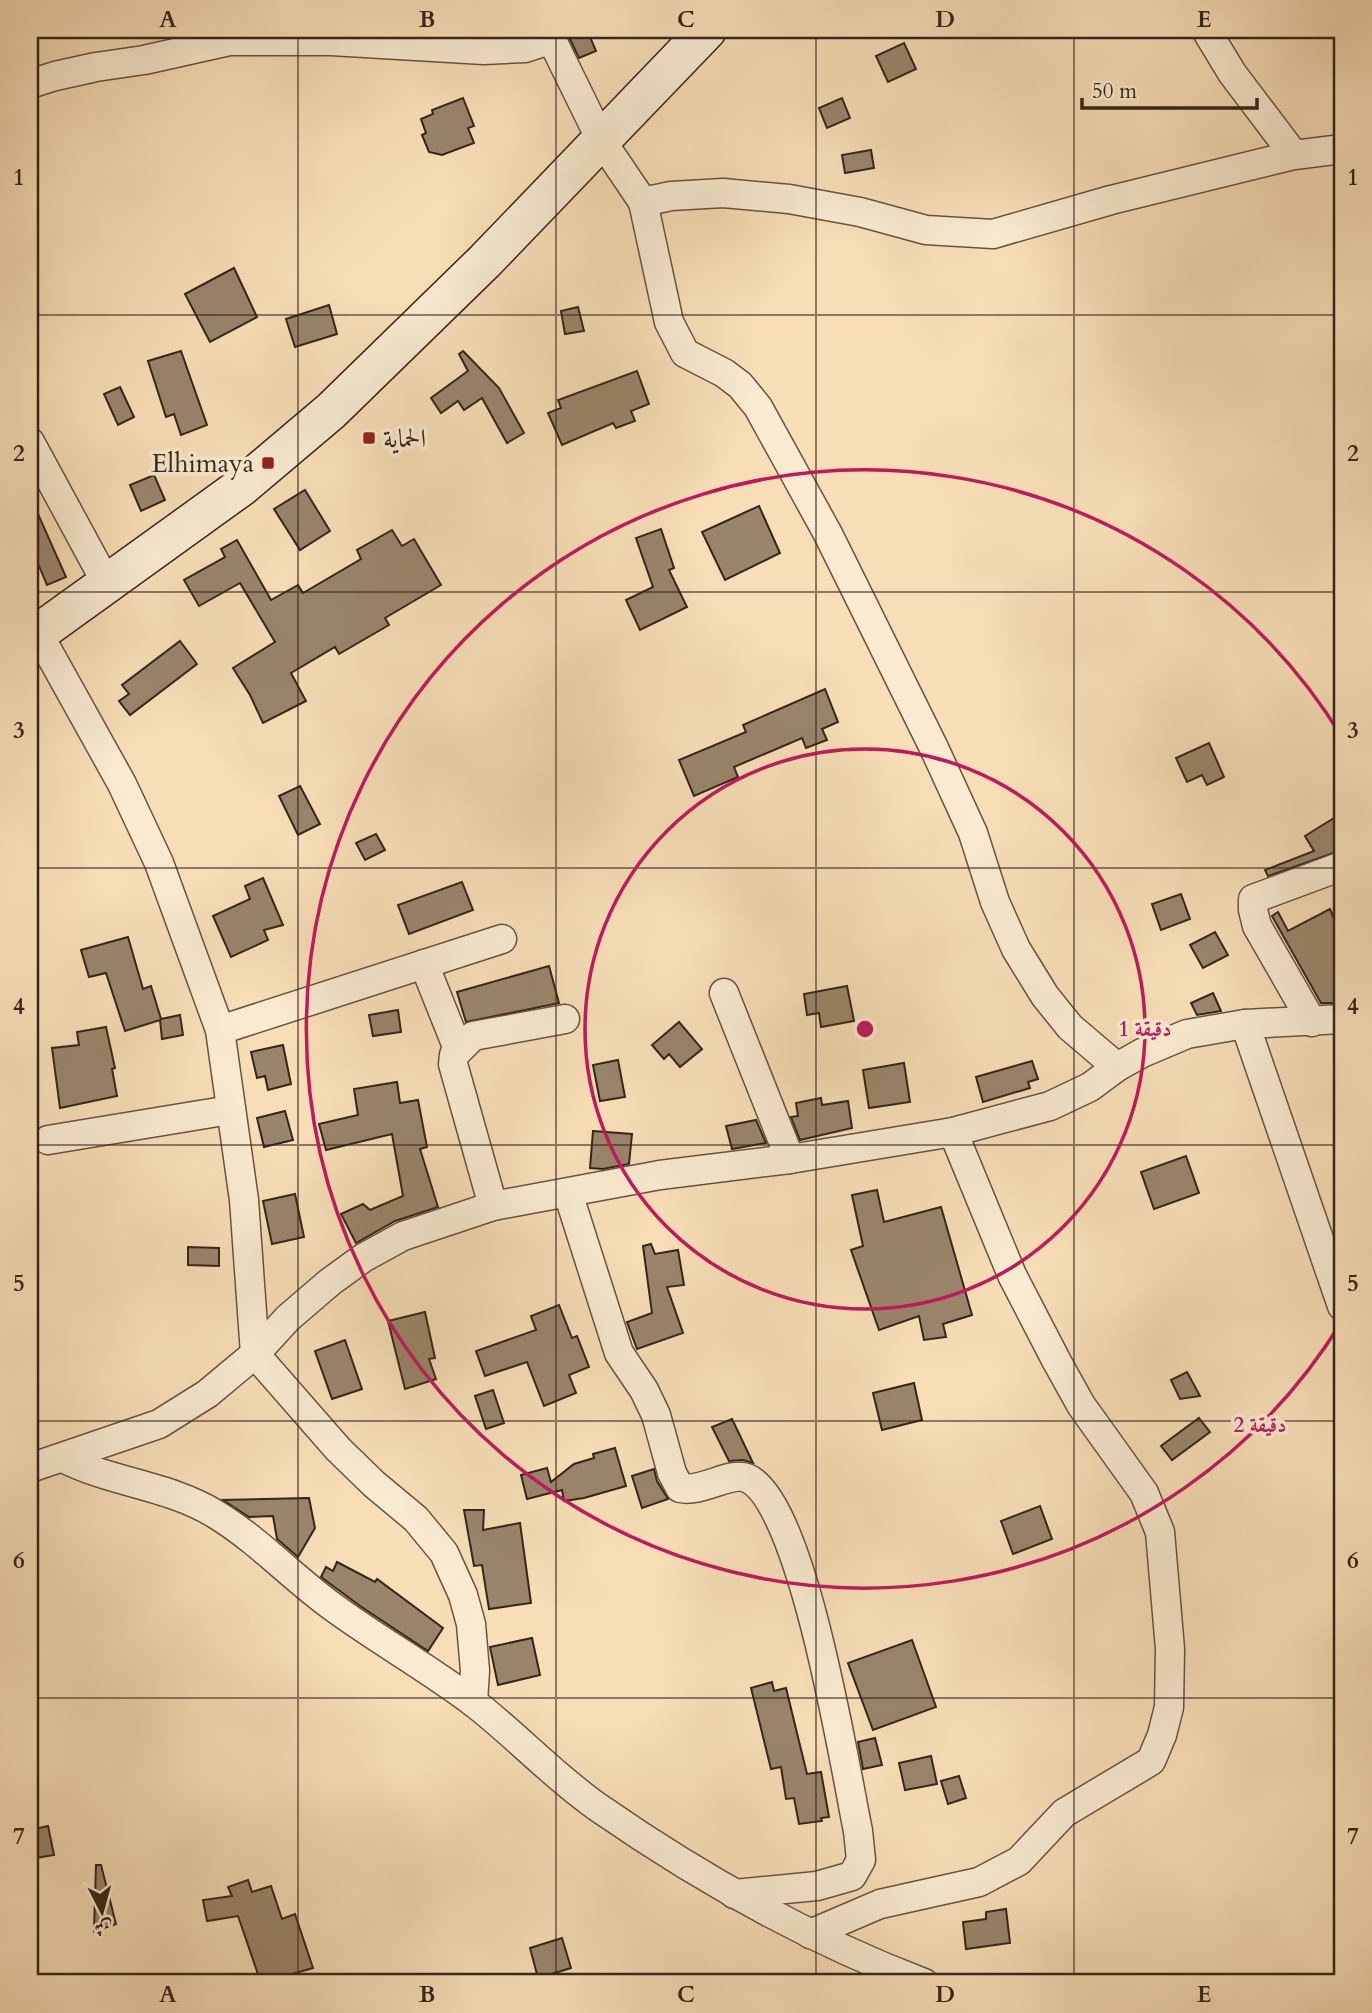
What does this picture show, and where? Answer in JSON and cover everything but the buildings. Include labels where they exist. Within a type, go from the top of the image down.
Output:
[{"type":"main road","points":[[34,636],[241,486],[331,411],[485,261],[707,30]]},
{"type":"street","points":[[1206,30],[1232,73],[1294,155]]},
{"type":"street","points":[[30,84],[96,67],[144,60],[229,41],[331,41],[484,50],[525,48],[549,35],[601,140],[643,202],[669,322],[685,353],[724,373],[740,385],[758,407],[828,534],[934,748],[973,833],[995,902],[1016,949],[1045,996],[1070,1027],[1117,1067]]},
{"type":"street","points":[[643,202],[723,192],[789,199],[860,212],[926,230],[993,233],[1111,200],[1294,155],[1342,149]]},
{"type":"street","points":[[30,442],[107,584]]},
{"type":"street","points":[[34,636],[122,784],[159,863],[220,1030],[244,1200],[255,1354],[338,1450],[416,1519],[444,1553],[463,1595],[471,1624],[475,1671],[473,1702]]},
{"type":"street","points":[[1312,1022],[1257,926],[1253,910],[1254,899],[1342,866]]},
{"type":"street","points":[[220,1030],[502,939]]},
{"type":"street","points":[[424,964],[458,1049]]},
{"type":"street","points":[[723,993],[790,1159]]},
{"type":"street","points":[[493,1206],[453,1064],[454,1055],[473,1036],[565,1018]]},
{"type":"street","points":[[30,1468],[159,1424],[208,1394],[255,1354],[288,1318],[330,1282],[363,1258],[403,1236],[493,1206],[660,1175],[790,1159],[953,1132],[1050,1106],[1090,1087],[1117,1067],[1187,1034],[1245,1024],[1342,1019]]},
{"type":"street","points":[[1245,1024],[1342,1306]]},
{"type":"street","points":[[48,1140],[230,1110]]},
{"type":"street","points":[[810,1934],[880,1905],[979,1882],[1019,1861],[1064,1813],[1151,1761],[1162,1735],[1169,1707],[1170,1649],[1160,1532],[1144,1493],[1081,1405],[1037,1324],[1012,1275],[953,1132]]},
{"type":"street","points":[[568,1192],[619,1353],[656,1415],[672,1473],[680,1488],[695,1489],[740,1476],[752,1481],[774,1507],[789,1536],[811,1607],[858,1831],[861,1860],[852,1876],[817,1886],[734,1894]]},
{"type":"street","points":[[63,1458],[83,1468],[179,1497],[216,1514],[331,1606],[473,1702],[598,1807],[734,1894],[895,1978],[924,1983]]},
{"type":"place","name":"الحماية","points":[[369,438]]},
{"type":"place","name":"Elhimaya","points":[[268,463]]}]
